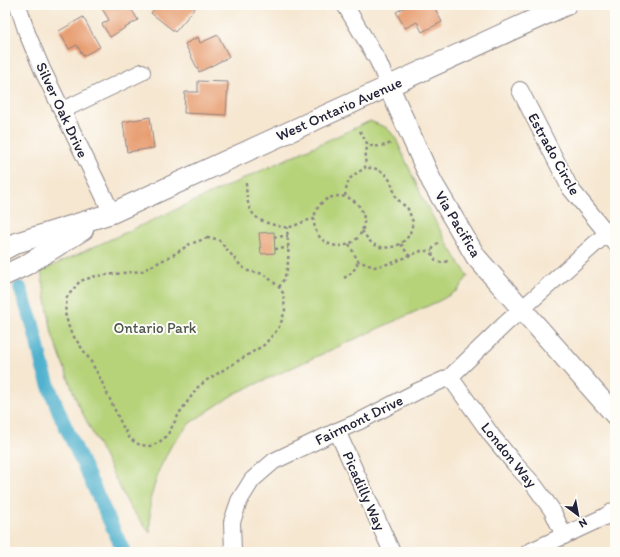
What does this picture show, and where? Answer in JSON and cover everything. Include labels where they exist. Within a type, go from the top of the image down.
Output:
[{"type":"main road","name":"West Ontario Avenue","points":[[5,249],[16,243],[112,212],[566,5]]},
{"type":"main road","name":"Via Pacifica","points":[[389,86],[432,182],[476,257],[615,414]]},
{"type":"main road","name":"West Ontario Avenue","points":[[5,275],[26,265],[112,212]]},
{"type":"street","name":"Silver Oak Drive","points":[[18,5],[27,33],[42,69],[112,212]]},
{"type":"street","name":"Via Pacifica","points":[[345,5],[378,61],[389,86]]},
{"type":"street","points":[[63,110],[142,72]]},
{"type":"street","name":"Estrado Circle","points":[[520,90],[570,188],[612,234]]},
{"type":"street","name":"Fairmont Drive","points":[[233,552],[232,522],[240,501],[252,480],[274,461],[450,377],[522,309],[612,234]]},
{"type":"street","name":"London Way","points":[[450,377],[501,447],[534,485],[548,504],[564,536]]},
{"type":"street","name":"Picadilly Way","points":[[337,430],[392,552]]},
{"type":"street","points":[[529,552],[604,517],[615,510]]},
{"type":"path","points":[[360,131],[368,145],[383,147],[391,143]]},
{"type":"path","points":[[366,168],[366,151],[368,145]]},
{"type":"path","points":[[345,196],[348,181],[352,176],[366,168],[374,168],[387,176],[391,182],[396,198],[408,209],[413,222],[409,235],[401,244],[390,248],[378,246],[371,242],[362,231]]},
{"type":"path","points":[[246,183],[247,200],[252,213],[257,219],[263,222],[288,227],[314,219]]},
{"type":"path","points":[[345,196],[353,200],[359,206],[363,214],[364,222],[362,231],[354,241],[349,244],[340,246],[332,245],[324,241],[316,231],[314,219],[316,210],[321,203],[328,198],[345,196]]},
{"type":"path","points":[[279,287],[286,272],[288,227]]},
{"type":"path","points":[[274,237],[288,236]]},
{"type":"path","points":[[207,238],[218,239],[241,266],[248,271],[264,274],[279,287],[282,293],[285,310],[278,329],[272,338],[264,345],[198,387],[180,412],[167,436],[158,443],[150,446],[140,445],[130,439],[99,376],[70,331],[64,313],[67,297],[80,281],[96,276],[142,271],[173,255],[190,244],[207,238]]},
{"type":"path","points":[[438,243],[432,251],[433,257],[438,262],[444,262],[450,259]]},
{"type":"path","points":[[349,244],[358,261],[374,267],[392,263],[421,251],[432,251]]},
{"type":"path","points":[[401,244],[409,256]]},
{"type":"path","points":[[275,249],[288,248]]},
{"type":"path","points":[[344,278],[352,273],[358,261]]},
{"type":"green space","name":"Ontario Park","points":[[370,121],[387,128],[395,137],[423,199],[450,248],[468,276],[458,290],[441,300],[234,394],[190,423],[171,446],[159,470],[150,500],[150,533],[129,506],[77,402],[52,334],[41,271]]},
{"type":"building","points":[[105,5],[129,5],[138,20],[110,37],[102,24],[109,20],[101,7]]},
{"type":"building","points":[[158,5],[194,5],[196,7],[175,32],[151,13]]},
{"type":"building","points":[[409,5],[433,5],[442,22],[422,32],[417,22],[405,28],[396,12]]},
{"type":"building","points":[[83,17],[100,47],[83,56],[77,45],[69,49],[59,31]]},
{"type":"building","points":[[218,35],[229,57],[199,72],[185,44],[198,37],[200,43]]},
{"type":"building","points":[[198,81],[228,82],[226,115],[184,113],[185,92],[198,92]]},
{"type":"building","points":[[150,117],[154,148],[127,152],[123,122]]},
{"type":"building","points":[[274,232],[275,253],[261,254],[259,233]]},
{"type":"waterway","points":[[20,288],[33,325],[43,368],[51,392],[124,552]]}]
